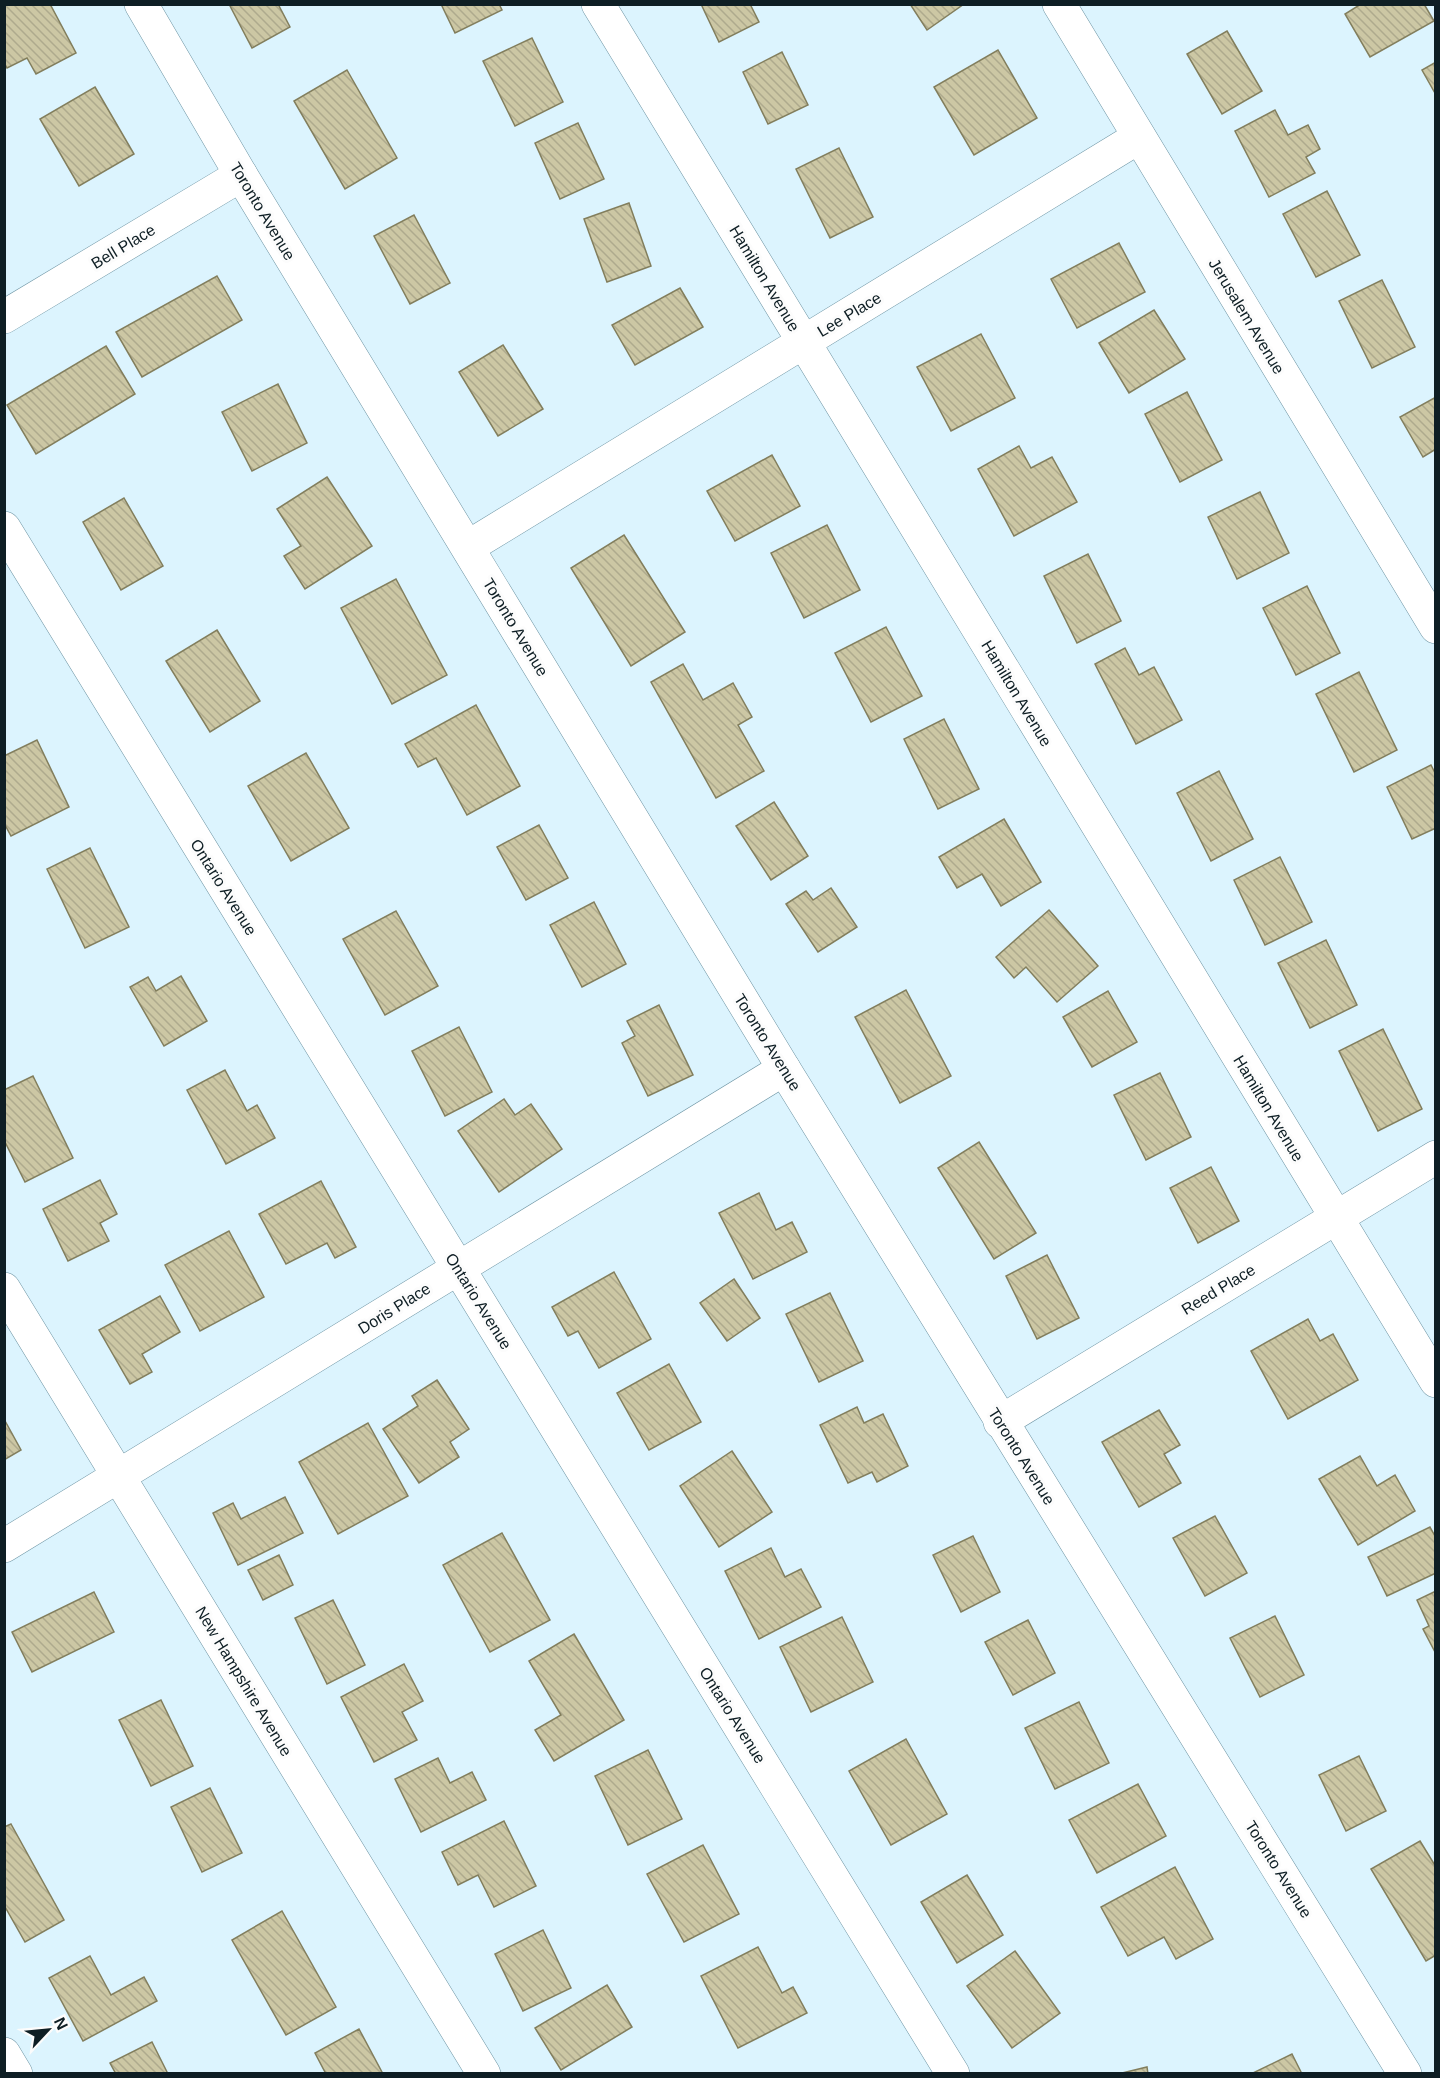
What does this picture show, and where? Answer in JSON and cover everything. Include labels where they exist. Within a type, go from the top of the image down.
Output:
[{"type":"street","name":"Toronto Avenue","points":[[141,4],[241,175],[784,1069],[1000,1422],[1405,2073]]},
{"type":"street","name":"Hamilton Avenue","points":[[598,4],[1436,1382]]},
{"type":"street","name":"Jerusalem Avenue","points":[[1059,4],[1433,616]]},
{"type":"street","name":"Lee Place","points":[[468,547],[1139,137]]},
{"type":"street","name":"Bell Place","points":[[4,316],[241,175]]},
{"type":"street","name":"Ontario Avenue","points":[[4,528],[953,2073]]},
{"type":"street","name":"Doris Place","points":[[4,1546],[784,1069]]},
{"type":"street","name":"Reed Place","points":[[1000,1422],[1436,1157]]},
{"type":"street","name":"New Hampshire Avenue","points":[[4,1289],[484,2073]]},
{"type":"street","points":[[4,2054],[16,2073]]},
{"type":"building","points":[[4,4],[50,4],[76,53],[36,74],[27,58],[7,68],[4,63]]},
{"type":"building","points":[[229,4],[278,4],[290,27],[252,48]]},
{"type":"building","points":[[441,4],[499,4],[502,10],[455,33]]},
{"type":"building","points":[[701,4],[750,4],[759,22],[719,42]]},
{"type":"building","points":[[910,4],[964,4],[927,30]]},
{"type":"building","points":[[1361,4],[1424,4],[1434,21],[1370,57],[1345,14]]},
{"type":"building","points":[[1227,31],[1262,91],[1222,114],[1187,54]]},
{"type":"building","points":[[532,38],[563,102],[515,126],[483,61]]},
{"type":"building","points":[[998,50],[1037,118],[974,155],[934,87]]},
{"type":"building","points":[[782,52],[808,105],[768,124],[743,72]]},
{"type":"building","points":[[1436,62],[1436,95],[1422,70]]},
{"type":"building","points":[[347,70],[397,158],[345,189],[294,101]]},
{"type":"building","points":[[95,87],[134,154],[79,186],[40,119]]},
{"type":"building","points":[[1275,110],[1288,135],[1308,125],[1320,149],[1306,157],[1315,173],[1269,197],[1235,131]]},
{"type":"building","points":[[578,123],[604,179],[560,199],[535,143]]},
{"type":"building","points":[[839,148],[873,217],[830,238],[796,169]]},
{"type":"building","points":[[1327,191],[1360,255],[1316,277],[1283,214]]},
{"type":"building","points":[[629,203],[651,266],[607,282],[584,219]]},
{"type":"building","points":[[414,215],[450,283],[410,304],[374,236]]},
{"type":"building","points":[[1119,243],[1145,292],[1077,328],[1051,279]]},
{"type":"building","points":[[217,276],[242,320],[142,377],[116,332]]},
{"type":"building","points":[[1382,280],[1415,347],[1372,368],[1339,301]]},
{"type":"building","points":[[680,288],[703,327],[635,365],[612,325]]},
{"type":"building","points":[[1154,310],[1185,359],[1129,393],[1099,343]]},
{"type":"building","points":[[981,334],[1015,398],[951,431],[917,367]]},
{"type":"building","points":[[503,345],[543,409],[498,436],[459,372]]},
{"type":"building","points":[[106,346],[135,394],[36,454],[7,405]]},
{"type":"building","points":[[278,384],[307,443],[252,471],[222,412]]},
{"type":"building","points":[[1187,392],[1222,460],[1180,482],[1145,414]]},
{"type":"building","points":[[1436,397],[1436,449],[1423,457],[1400,417]]},
{"type":"building","points":[[1019,446],[1031,468],[1052,457],[1077,502],[1014,536],[978,469]]},
{"type":"building","points":[[772,455],[800,506],[735,541],[707,491]]},
{"type":"building","points":[[327,477],[372,546],[305,589],[284,556],[301,546],[277,509]]},
{"type":"building","points":[[1260,492],[1289,553],[1237,579],[1208,517]]},
{"type":"building","points":[[124,498],[163,566],[121,590],[83,522]]},
{"type":"building","points":[[827,525],[860,590],[804,618],[771,553]]},
{"type":"building","points":[[624,535],[685,632],[631,666],[571,568]]},
{"type":"building","points":[[1088,554],[1121,621],[1077,643],[1044,576]]},
{"type":"building","points":[[396,579],[447,675],[392,704],[341,608]]},
{"type":"building","points":[[1307,586],[1340,653],[1296,675],[1263,608]]},
{"type":"building","points":[[886,627],[922,696],[871,722],[835,653]]},
{"type":"building","points":[[217,630],[260,701],[210,732],[166,661]]},
{"type":"building","points":[[1125,648],[1139,675],[1154,667],[1182,720],[1136,744],[1095,664]]},
{"type":"building","points":[[683,664],[703,700],[733,683],[752,717],[738,725],[764,771],[716,798],[651,682]]},
{"type":"building","points":[[1359,672],[1397,750],[1354,772],[1316,694]]},
{"type":"building","points":[[476,705],[520,786],[467,815],[436,758],[418,767],[405,744]]},
{"type":"building","points":[[944,719],[979,789],[938,809],[904,739]]},
{"type":"building","points":[[37,740],[69,807],[11,836],[4,823],[4,756]]},
{"type":"building","points":[[306,753],[349,828],[291,861],[248,786]]},
{"type":"building","points":[[1431,765],[1436,775],[1436,828],[1412,839],[1387,787]]},
{"type":"building","points":[[1219,771],[1253,839],[1211,861],[1177,793]]},
{"type":"building","points":[[774,802],[808,856],[771,880],[736,826]]},
{"type":"building","points":[[1004,819],[1041,882],[1001,906],[982,874],[957,888],[939,857]]},
{"type":"building","points":[[539,825],[568,878],[526,900],[497,847]]},
{"type":"building","points":[[90,848],[129,927],[85,948],[47,869]]},
{"type":"building","points":[[1280,857],[1312,922],[1265,945],[1234,880]]},
{"type":"building","points":[[831,888],[857,927],[818,952],[786,904],[806,891],[813,900]]},
{"type":"building","points":[[594,902],[626,964],[582,987],[550,925]]},
{"type":"building","points":[[1049,910],[1098,966],[1057,1002],[1026,967],[1014,978],[996,957]]},
{"type":"building","points":[[396,911],[438,986],[385,1015],[343,939]]},
{"type":"building","points":[[1326,940],[1357,1005],[1310,1028],[1278,963]]},
{"type":"building","points":[[181,976],[207,1021],[164,1046],[130,987],[148,977],[156,991]]},
{"type":"building","points":[[906,990],[951,1076],[900,1103],[855,1017]]},
{"type":"building","points":[[1108,991],[1137,1042],[1092,1067],[1063,1017]]},
{"type":"building","points":[[659,1005],[693,1075],[648,1096],[622,1043],[635,1036],[627,1021]]},
{"type":"building","points":[[459,1027],[492,1092],[445,1116],[412,1051]]},
{"type":"building","points":[[1383,1029],[1422,1109],[1378,1131],[1339,1051]]},
{"type":"building","points":[[225,1070],[247,1111],[257,1105],[275,1138],[226,1164],[187,1090]]},
{"type":"building","points":[[1160,1073],[1191,1137],[1146,1160],[1114,1095]]},
{"type":"building","points":[[33,1076],[73,1158],[25,1182],[4,1140],[4,1090]]},
{"type":"building","points":[[504,1099],[515,1115],[531,1104],[562,1149],[499,1192],[458,1131]]},
{"type":"building","points":[[979,1142],[1036,1233],[994,1259],[938,1168]]},
{"type":"building","points":[[1211,1167],[1239,1221],[1198,1243],[1170,1188]]},
{"type":"building","points":[[100,1180],[117,1214],[100,1223],[109,1241],[68,1261],[43,1209]]},
{"type":"building","points":[[321,1181],[356,1247],[335,1258],[327,1243],[286,1264],[259,1214]]},
{"type":"building","points":[[759,1193],[776,1230],[792,1222],[807,1252],[753,1279],[719,1213]]},
{"type":"building","points":[[229,1231],[264,1297],[200,1331],[165,1265]]},
{"type":"building","points":[[1047,1255],[1079,1318],[1037,1339],[1006,1276]]},
{"type":"building","points":[[614,1272],[651,1339],[599,1368],[578,1331],[568,1336],[552,1307]]},
{"type":"building","points":[[734,1279],[760,1318],[727,1341],[700,1303]]},
{"type":"building","points":[[830,1293],[863,1361],[819,1382],[786,1314]]},
{"type":"building","points":[[160,1296],[180,1332],[142,1354],[152,1372],[130,1384],[99,1330]]},
{"type":"building","points":[[1308,1319],[1320,1341],[1333,1334],[1358,1380],[1288,1419],[1251,1351]]},
{"type":"building","points":[[669,1364],[701,1422],[649,1450],[617,1393]]},
{"type":"building","points":[[437,1380],[469,1429],[450,1442],[459,1457],[419,1483],[383,1429],[418,1406],[412,1396]]},
{"type":"building","points":[[857,1407],[864,1423],[883,1414],[908,1466],[877,1482],[872,1472],[848,1483],[820,1425]]},
{"type":"building","points":[[1159,1410],[1180,1445],[1164,1454],[1181,1483],[1139,1507],[1102,1442]]},
{"type":"building","points":[[4,1419],[21,1450],[4,1460]]},
{"type":"building","points":[[368,1423],[408,1496],[338,1534],[299,1462]]},
{"type":"building","points":[[732,1451],[772,1512],[719,1547],[680,1486]]},
{"type":"building","points":[[1360,1456],[1377,1486],[1395,1475],[1415,1511],[1358,1545],[1319,1479]]},
{"type":"building","points":[[285,1497],[303,1533],[238,1565],[213,1513],[233,1503],[241,1519]]},
{"type":"building","points":[[1215,1516],[1247,1573],[1205,1596],[1173,1538]]},
{"type":"building","points":[[1430,1527],[1436,1538],[1436,1573],[1387,1596],[1368,1557]]},
{"type":"building","points":[[502,1533],[550,1620],[490,1652],[443,1565]]},
{"type":"building","points":[[973,1536],[1000,1592],[961,1612],[933,1555]]},
{"type":"building","points":[[771,1548],[785,1577],[801,1569],[821,1607],[759,1639],[725,1571]]},
{"type":"building","points":[[279,1555],[293,1585],[263,1600],[248,1570]]},
{"type":"building","points":[[1436,1591],[1436,1654],[1423,1629],[1429,1626],[1417,1600]]},
{"type":"building","points":[[94,1592],[114,1632],[32,1672],[12,1632]]},
{"type":"building","points":[[333,1600],[365,1665],[327,1684],[295,1618]]},
{"type":"building","points":[[1275,1616],[1304,1675],[1260,1697],[1230,1638]]},
{"type":"building","points":[[842,1617],[873,1682],[811,1712],[780,1647]]},
{"type":"building","points":[[1028,1620],[1055,1673],[1013,1695],[985,1642]]},
{"type":"building","points":[[574,1634],[624,1720],[554,1761],[535,1730],[561,1715],[529,1661]]},
{"type":"building","points":[[404,1664],[423,1701],[402,1712],[417,1740],[374,1762],[341,1697]]},
{"type":"building","points":[[161,1700],[193,1766],[151,1786],[119,1720]]},
{"type":"building","points":[[1079,1702],[1109,1763],[1055,1789],[1025,1728]]},
{"type":"building","points":[[906,1739],[947,1814],[891,1845],[849,1771]]},
{"type":"building","points":[[648,1750],[682,1819],[628,1845],[595,1776]]},
{"type":"building","points":[[1359,1756],[1386,1811],[1346,1831],[1319,1775]]},
{"type":"building","points":[[438,1758],[450,1783],[472,1772],[486,1800],[421,1832],[395,1779]]},
{"type":"building","points":[[1138,1784],[1166,1836],[1097,1873],[1069,1820]]},
{"type":"building","points":[[210,1788],[242,1853],[202,1872],[171,1807]]},
{"type":"building","points":[[504,1821],[536,1886],[494,1907],[478,1875],[458,1885],[442,1852]]},
{"type":"building","points":[[11,1824],[64,1920],[25,1942],[4,1905],[4,1827]]},
{"type":"building","points":[[1420,1841],[1436,1867],[1436,1955],[1426,1961],[1371,1869]]},
{"type":"building","points":[[703,1845],[739,1914],[684,1942],[647,1874]]},
{"type":"building","points":[[1175,1867],[1213,1939],[1176,1959],[1164,1937],[1128,1956],[1101,1907]]},
{"type":"building","points":[[967,1875],[1003,1935],[957,1963],[921,1902]]},
{"type":"building","points":[[282,1911],[336,2007],[286,2035],[232,1940]]},
{"type":"building","points":[[543,1930],[571,1988],[523,2011],[495,1954]]},
{"type":"building","points":[[758,1947],[782,1993],[793,1987],[807,2013],[738,2048],[701,1976]]},
{"type":"building","points":[[1015,1951],[1060,2013],[1012,2048],[967,1986]]},
{"type":"building","points":[[90,1956],[111,1995],[144,1977],[157,2001],[83,2041],[49,1978]]},
{"type":"building","points":[[607,1985],[632,2027],[561,2070],[535,2028]]},
{"type":"building","points":[[359,2029],[383,2074],[326,2074],[315,2053]]},
{"type":"building","points":[[152,2042],[168,2074],[116,2074],[110,2063]]},
{"type":"building","points":[[1292,2054],[1302,2074],[1251,2074]]},
{"type":"building","points":[[1147,2067],[1148,2074],[1118,2074]]}]
